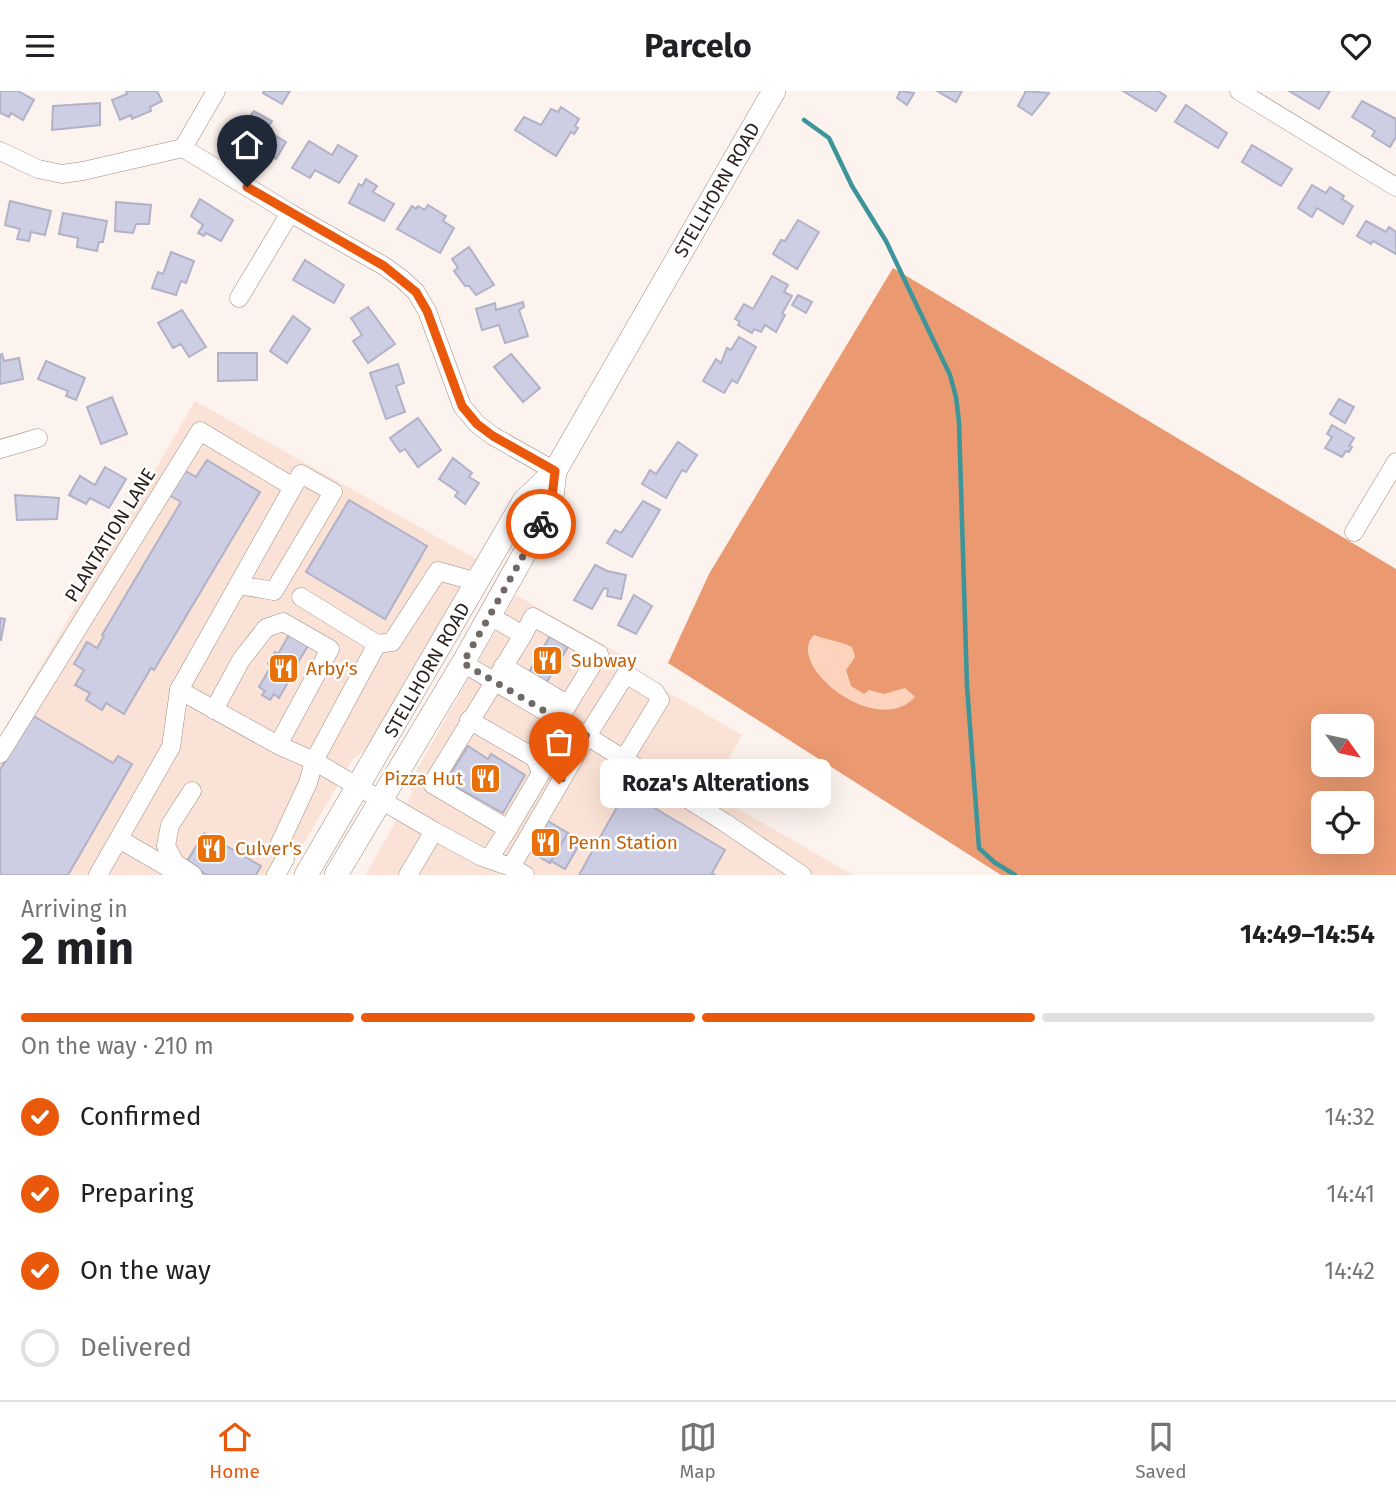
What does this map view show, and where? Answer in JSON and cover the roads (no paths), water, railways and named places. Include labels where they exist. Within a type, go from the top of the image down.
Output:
[{"type":"main road","name":"STELLHORN ROAD","points":[[306,875],[524,501],[555,471],[774,91]]},
{"type":"main road","name":"STELLHORN ROAD","points":[[337,875],[463,663],[551,506],[555,471]]},
{"type":"street","points":[[183,148],[216,91]]},
{"type":"street","points":[[1239,91],[1396,187]]},
{"type":"street","points":[[0,151],[38,169],[62,174],[183,148],[384,266],[416,292],[427,311],[462,406],[477,424],[493,436],[555,471]]},
{"type":"street","points":[[239,298],[290,213]]},
{"type":"street","name":"PLANTATION LANE","points":[[0,754],[200,431],[297,480]]},
{"type":"street","points":[[0,449],[38,437]]},
{"type":"street","points":[[1353,532],[1396,462]]},
{"type":"street","points":[[98,875],[170,747],[179,690],[238,585],[297,480],[333,492],[274,590],[238,585]]},
{"type":"street","points":[[301,597],[377,644],[392,642],[438,571],[477,582]]},
{"type":"street","points":[[490,616],[523,635]]},
{"type":"street","points":[[508,829],[432,784],[533,617],[599,654],[535,758]]},
{"type":"street","points":[[214,710],[241,660],[266,628],[283,622],[330,649],[278,745]]},
{"type":"street","points":[[276,875],[285,859],[281,843],[309,783],[314,761],[377,644]]},
{"type":"street","points":[[463,663],[498,673],[563,711],[587,736],[724,822],[802,875]]},
{"type":"street","points":[[179,690],[278,745],[314,761],[434,831],[518,871],[587,736],[626,674],[655,692],[660,700],[624,759]]},
{"type":"street","points":[[470,720],[535,758],[541,773],[489,859]]},
{"type":"street","points":[[192,791],[170,825],[166,846],[176,863],[193,875]]},
{"type":"street","points":[[408,875],[434,831]]},
{"type":"street","points":[[119,839],[181,875]]},
{"type":"waterway","points":[[804,120],[829,138],[852,186],[886,241],[950,375],[959,422],[967,686],[979,848],[994,862],[1015,875]]},
{"type":"place","name":"Subway","points":[[548,660]]},
{"type":"place","name":"Arby's","points":[[283,668]]},
{"type":"place","name":"Pizza Hut","points":[[486,778]]},
{"type":"place","name":"Roza's Alterations","points":[[559,784]]},
{"type":"place","name":"Penn Station","points":[[545,842]]},
{"type":"place","name":"Culver's","points":[[212,848]]}]
